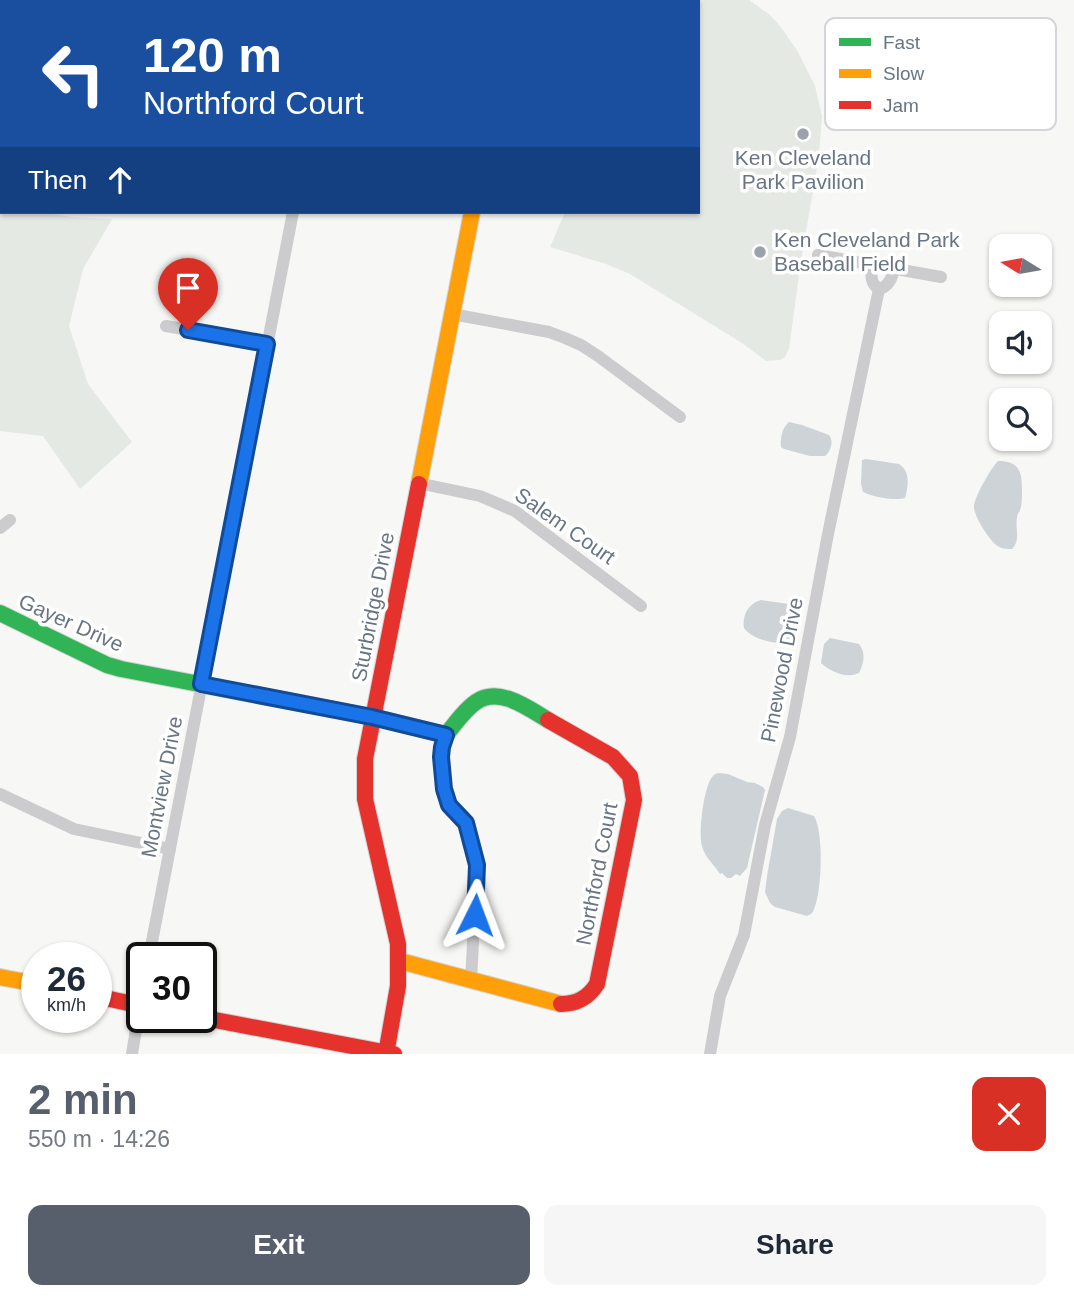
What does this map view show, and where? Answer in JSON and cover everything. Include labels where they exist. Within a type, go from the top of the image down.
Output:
[{"type":"street","name":"Montview Drive","points":[[152,942],[293,214]]},
{"type":"street","name":"Sturbridge Drive","points":[[389,1054],[400,961],[363,779],[372,717],[472,214]]},
{"type":"street","points":[[818,255],[941,277]]},
{"type":"street","name":"Pinewood Drive","points":[[872,265],[872,281],[879,289]]},
{"type":"street","name":"Pinewood Drive","points":[[879,289],[887,286],[893,277],[894,269]]},
{"type":"street","name":"Pinewood Drive","points":[[710,1054],[720,996],[744,934],[765,825],[790,737],[828,534],[879,289]]},
{"type":"street","points":[[452,314],[549,332],[565,338],[598,356],[680,417]]},
{"type":"street","points":[[166,326],[267,344]]},
{"type":"street","name":"Salem Court","points":[[418,483],[480,496],[515,511],[641,606]]},
{"type":"street","name":"Gayer Drive","points":[[0,613],[107,665],[372,717]]},
{"type":"street","name":"Northford Court","points":[[400,961],[557,1004],[566,1005],[585,999],[597,984],[634,800],[630,776],[613,757],[510,698],[489,697],[477,701],[446,735]]},
{"type":"street","points":[[372,717],[446,735],[441,757],[444,789],[449,805],[466,823],[477,865],[471,981]]},
{"type":"street","points":[[0,794],[74,829],[170,849]]},
{"type":"street","points":[[0,976],[21,981]]},
{"type":"street","points":[[217,1021],[389,1054]]},
{"type":"street","points":[[132,1054],[136,1033]]},
{"type":"shaded area","points":[[700,0],[749,0],[770,15],[798,52],[815,86],[822,116],[819,156],[789,349],[785,357],[766,361],[742,343],[630,274],[550,247],[564,214],[700,214]]},
{"type":"shaded area","points":[[0,214],[52,214],[112,219],[83,269],[69,326],[88,384],[132,442],[80,489],[43,436],[0,431]]},
{"type":"shaded area","points":[[789,422],[829,435],[832,443],[827,454],[810,456],[781,447],[782,433]]},
{"type":"shaded area","points":[[862,460],[903,467],[908,480],[905,498],[884,498],[863,492]]},
{"type":"shaded area","points":[[998,461],[1015,465],[1021,478],[1022,501],[1017,518],[1017,538],[1012,549],[1000,547],[993,542],[974,510],[980,489]]},
{"type":"shaded area","points":[[761,600],[789,604],[799,610],[799,623],[792,643],[766,641],[753,636],[744,628],[747,611]]},
{"type":"shaded area","points":[[830,638],[859,644],[863,658],[859,673],[839,674],[821,663],[824,644]]},
{"type":"shaded area","points":[[718,773],[755,783],[765,790],[747,868],[740,876],[736,874],[731,878],[720,874],[705,854],[701,840],[707,789],[713,775]]},
{"type":"shaded area","points":[[788,808],[814,816],[819,835],[819,890],[813,911],[807,916],[775,907],[765,892],[777,819],[782,811]]},
{"type":"traffic: fast","points":[[0,613],[107,665],[121,669],[372,717],[446,735],[476,702],[494,696],[513,701],[548,720]]},
{"type":"traffic: slow","points":[[419,484],[472,214]]},
{"type":"traffic: slow","points":[[400,961],[561,1004]]},
{"type":"traffic: slow","points":[[0,977],[21,981]]},
{"type":"traffic: jam","points":[[386,1054],[398,986],[398,944],[365,799],[365,759],[419,484]]},
{"type":"traffic: jam","points":[[548,720],[613,757],[630,776],[634,800],[597,984],[582,999],[561,1004]]},
{"type":"traffic: jam","points":[[112,999],[126,1003]]},
{"type":"traffic: jam","points":[[217,1020],[394,1054]]},
{"type":"place","name":"Ken Cleveland Park Pavilion","points":[[803,134]]},
{"type":"place","name":"Ken Cleveland Park Baseball Field","points":[[760,252]]},
{"type":"route","points":[[188,330],[267,344],[201,684],[372,717],[446,735],[441,757],[444,789],[449,805],[466,823],[477,865],[475,915]]}]
